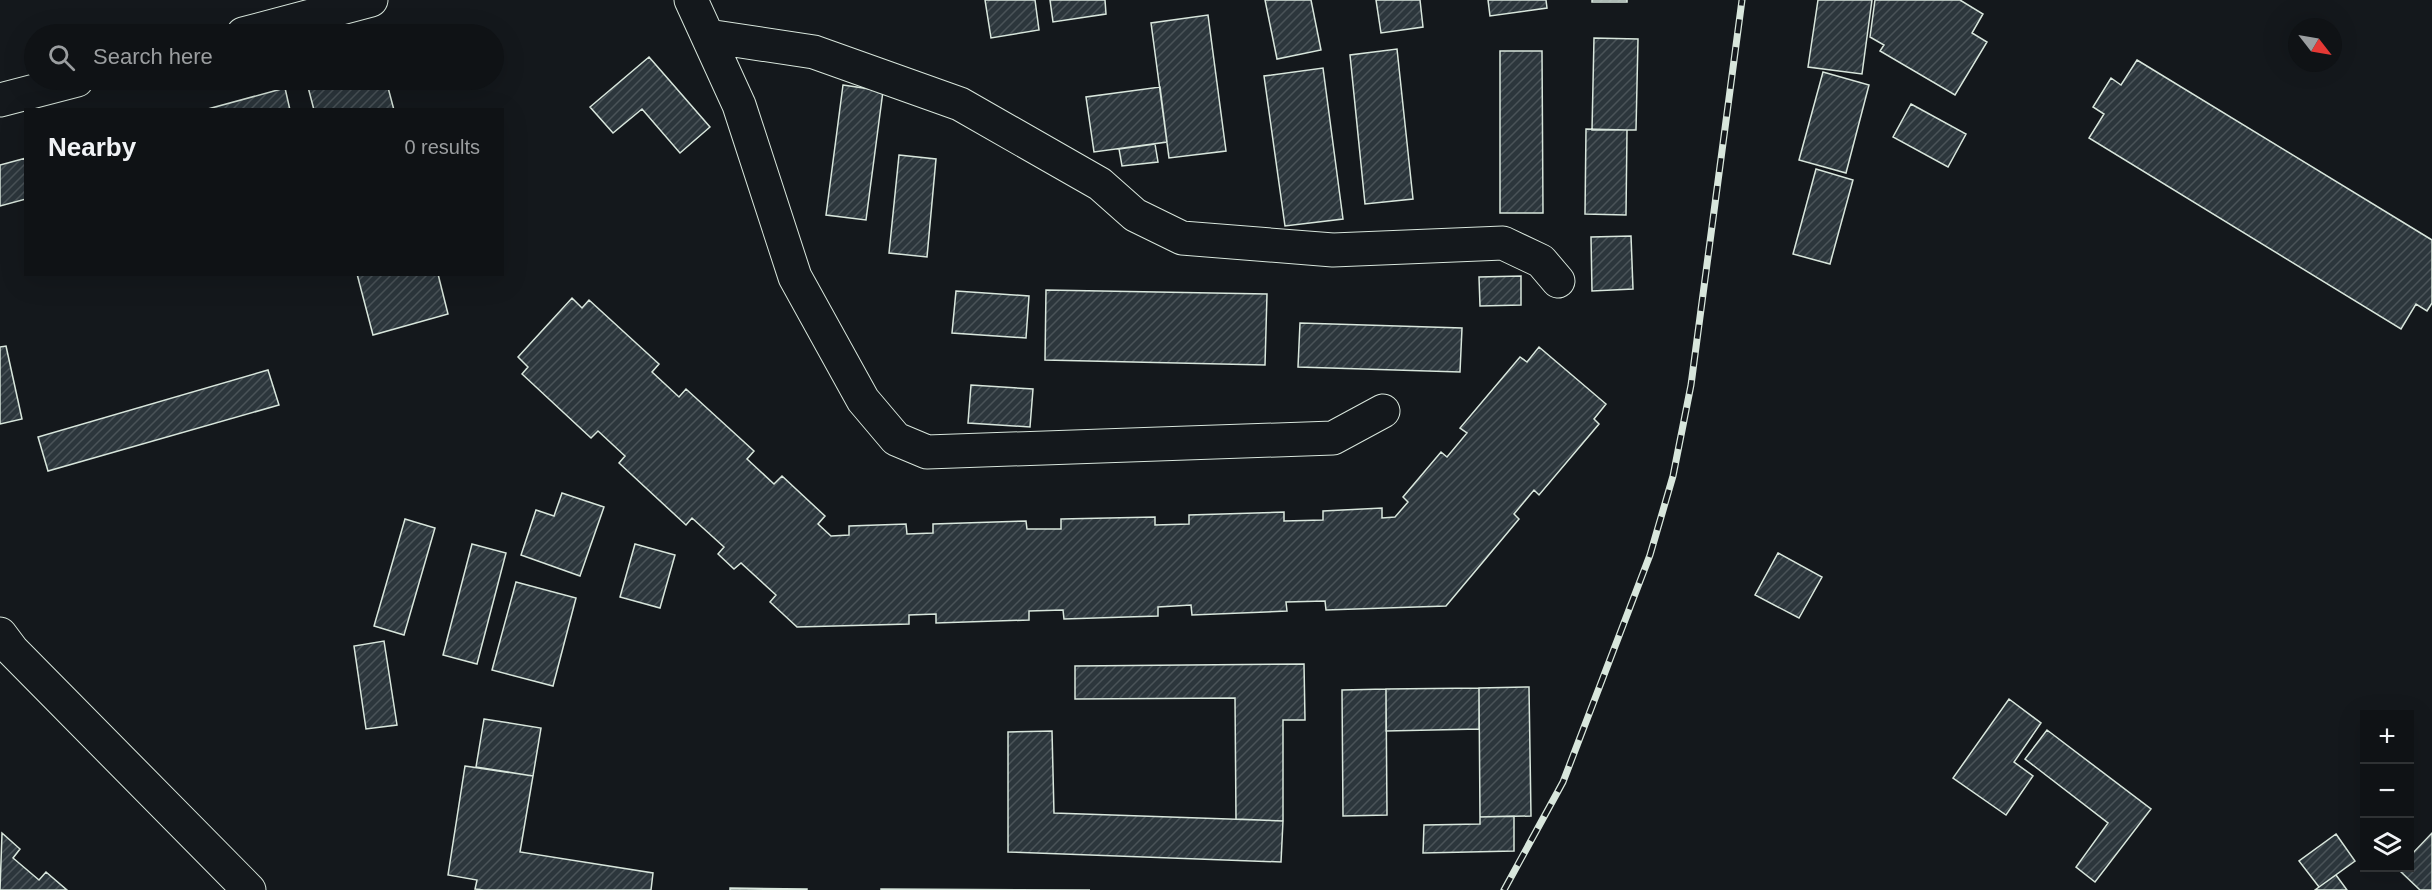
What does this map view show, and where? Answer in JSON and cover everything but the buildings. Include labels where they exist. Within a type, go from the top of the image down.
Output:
[{"type":"street","points":[[281,24],[371,0]]},
{"type":"street","points":[[691,0],[739,105],[795,277],[863,400],[896,439],[927,452],[1333,438],[1383,411]]},
{"type":"street","points":[[708,36],[814,52],[960,104],[1100,184],[1135,215],[1182,238],[1333,250],[1503,243],[1541,261],[1558,282]]},
{"type":"street","points":[[0,100],[38,90]]},
{"type":"street","points":[[0,634],[12,650],[249,890]]},
{"type":"railway","points":[[1504,890],[1563,782],[1650,555],[1673,476],[1691,385],[1742,0]]}]
